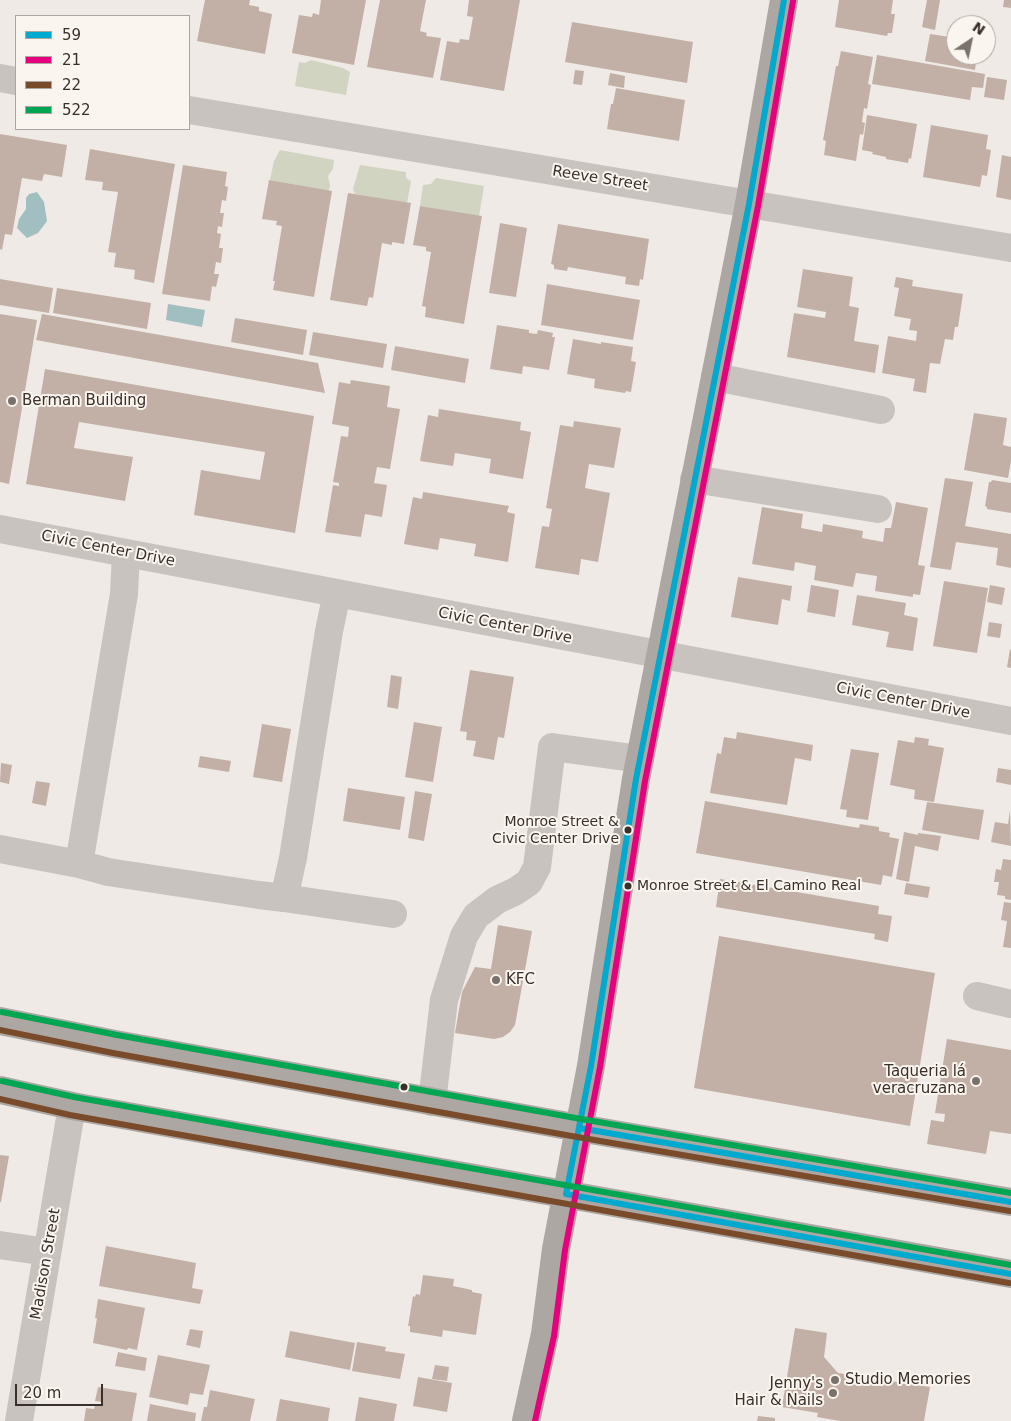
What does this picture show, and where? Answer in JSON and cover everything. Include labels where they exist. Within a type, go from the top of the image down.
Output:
[{"type":"main road","points":[[526,1421],[545,1334],[554,1257],[591,1066],[640,758],[749,204],[784,0]]},
{"type":"main road","points":[[0,1021],[432,1102],[1011,1202]]},
{"type":"main road","points":[[0,1090],[72,1106],[1011,1274]]},
{"type":"street","points":[[0,78],[15,80]]},
{"type":"street","name":"Reeve Street","points":[[190,110],[1011,248]]},
{"type":"street","points":[[715,377],[881,410]]},
{"type":"street","points":[[694,479],[878,509]]},
{"type":"street","name":"Civic Center Drive","points":[[0,529],[1011,721]]},
{"type":"street","points":[[79,864],[124,594],[126,553]]},
{"type":"street","points":[[284,898],[293,858],[329,631],[337,593]]},
{"type":"street","points":[[432,1102],[444,1000],[464,936],[476,916],[497,900],[529,882],[537,867],[552,747],[640,758]]},
{"type":"street","points":[[0,850],[79,864],[108,872],[393,914]]},
{"type":"street","points":[[977,996],[1011,1004]]},
{"type":"street","name":"Madison Street","points":[[19,1421],[72,1106]]},
{"type":"street","points":[[0,1245],[48,1252]]},
{"type":"green space","points":[[311,60],[343,68],[350,72],[346,95],[295,86],[299,62],[305,63]]},
{"type":"green space","points":[[280,150],[334,160],[333,169],[328,176],[329,191],[270,180],[274,161]]},
{"type":"green space","points":[[360,165],[406,172],[406,178],[411,181],[407,203],[355,194],[353,189]]},
{"type":"green space","points":[[436,178],[484,186],[479,216],[420,206],[423,185],[431,184]]},
{"type":"water","points":[[37,192],[44,202],[47,221],[38,233],[27,238],[17,228],[19,219],[26,209],[26,198],[29,194]]},
{"type":"water","points":[[168,304],[205,310],[202,327],[166,320]]},
{"type":"building","points":[[205,0],[250,0],[249,5],[259,7],[259,11],[272,14],[265,54],[197,41]]},
{"type":"building","points":[[321,0],[366,0],[354,65],[292,53],[299,15],[312,17],[313,13],[319,15]]},
{"type":"building","points":[[380,0],[426,0],[420,31],[427,33],[426,36],[441,38],[433,78],[367,67]]},
{"type":"building","points":[[469,0],[520,0],[504,91],[440,80],[447,41],[459,43],[460,39],[469,40],[473,17],[467,16]]},
{"type":"building","points":[[839,0],[893,0],[891,14],[895,14],[892,33],[888,33],[887,36],[835,27]]},
{"type":"building","points":[[927,0],[940,0],[935,30],[922,27]]},
{"type":"building","points":[[1004,0],[1011,0],[1011,8],[1003,7]]},
{"type":"building","points":[[572,22],[693,42],[687,83],[565,62]]},
{"type":"building","points":[[930,34],[946,36],[946,65],[925,61]]},
{"type":"building","points":[[841,51],[873,57],[868,84],[871,85],[867,109],[864,108],[862,122],[865,123],[863,135],[860,134],[856,161],[824,155],[826,141],[823,140],[836,66],[838,66]]},
{"type":"building","points":[[877,55],[985,74],[983,88],[972,87],[970,100],[872,84]]},
{"type":"building","points":[[947,65],[976,65],[975,70]]},
{"type":"building","points":[[575,70],[584,71],[582,85],[573,84]]},
{"type":"building","points":[[610,73],[625,76],[624,88],[608,85]]},
{"type":"building","points":[[987,77],[1007,80],[1004,100],[984,97]]},
{"type":"building","points":[[616,88],[685,100],[679,141],[607,129]]},
{"type":"building","points":[[867,115],[917,124],[911,159],[909,158],[908,163],[886,159],[886,157],[872,154],[873,152],[862,150]]},
{"type":"building","points":[[931,125],[988,135],[986,149],[991,150],[987,176],[982,175],[980,187],[923,177]]},
{"type":"building","points":[[0,134],[67,145],[62,177],[44,174],[42,181],[22,178],[12,235],[5,234],[2,250],[0,249]]},
{"type":"building","points":[[90,149],[175,164],[154,283],[134,279],[135,270],[114,267],[116,253],[108,252],[118,192],[102,190],[103,182],[85,180]]},
{"type":"building","points":[[1002,155],[1011,157],[1011,200],[996,197]]},
{"type":"building","points":[[183,165],[227,172],[225,186],[228,187],[226,201],[222,200],[220,213],[224,213],[222,227],[218,226],[217,233],[221,234],[219,248],[223,248],[221,263],[216,262],[214,274],[219,274],[216,287],[212,286],[210,301],[162,294]]},
{"type":"building","points":[[269,180],[332,191],[314,297],[273,290],[282,226],[276,225],[277,221],[262,219]]},
{"type":"building","points":[[348,193],[411,203],[404,244],[392,242],[392,245],[382,243],[373,298],[369,297],[367,306],[330,300]]},
{"type":"building","points":[[420,206],[482,216],[464,324],[425,317],[426,307],[422,306],[431,252],[426,251],[426,247],[413,245]]},
{"type":"building","points":[[500,223],[527,228],[516,297],[489,293]]},
{"type":"building","points":[[558,224],[649,239],[643,280],[640,279],[639,286],[625,284],[626,277],[568,267],[567,271],[554,269],[554,265],[551,264]]},
{"type":"building","points":[[803,269],[853,277],[849,306],[859,308],[854,341],[879,345],[875,373],[787,357],[794,313],[825,318],[826,312],[797,307]]},
{"type":"building","points":[[896,277],[913,280],[912,286],[963,294],[958,327],[955,327],[953,340],[945,339],[940,364],[930,363],[926,393],[913,391],[915,379],[882,373],[888,336],[916,341],[917,331],[909,330],[911,319],[894,316],[899,288],[894,287]]},
{"type":"building","points":[[0,279],[53,288],[49,313],[0,305]]},
{"type":"building","points":[[547,284],[640,300],[633,340],[541,325]]},
{"type":"building","points":[[57,288],[151,303],[147,329],[53,313]]},
{"type":"building","name":"Berman Building","points":[[0,314],[37,320],[9,484],[0,482]]},
{"type":"building","points":[[42,314],[318,363],[325,393],[36,340]]},
{"type":"building","points":[[235,318],[307,330],[303,355],[231,342]]},
{"type":"building","points":[[497,325],[529,330],[529,333],[537,334],[538,330],[553,333],[552,337],[555,337],[549,370],[523,366],[522,374],[490,369]]},
{"type":"building","points":[[313,332],[387,344],[383,368],[309,355]]},
{"type":"building","points":[[573,339],[633,347],[631,361],[636,362],[631,392],[626,391],[625,393],[594,388],[595,379],[567,374]]},
{"type":"building","points":[[395,346],[469,359],[465,383],[391,370]]},
{"type":"building","points":[[45,369],[314,416],[295,533],[194,515],[201,470],[260,480],[265,452],[79,422],[74,448],[133,457],[125,501],[26,484]]},
{"type":"building","points":[[351,380],[390,386],[387,407],[400,409],[390,469],[377,467],[374,483],[387,485],[382,517],[365,514],[361,537],[325,532],[333,485],[339,486],[339,483],[333,482],[341,436],[348,437],[349,427],[332,424],[339,382],[350,384]]},
{"type":"building","points":[[439,409],[521,422],[520,430],[531,432],[523,479],[489,473],[491,459],[455,453],[453,466],[420,461],[428,415],[438,417]]},
{"type":"building","points":[[974,413],[1007,418],[1003,445],[1011,447],[1008,478],[964,470]]},
{"type":"building","points":[[574,421],[621,428],[614,468],[589,464],[585,488],[610,493],[598,562],[581,559],[579,575],[535,568],[542,526],[549,527],[552,509],[546,508],[560,425],[573,427]]},
{"type":"building","points":[[945,478],[973,482],[965,526],[1011,534],[1011,568],[996,565],[998,548],[956,542],[951,570],[930,567]]},
{"type":"building","points":[[992,480],[1011,483],[1011,513],[987,509],[985,506],[989,482]]},
{"type":"building","points":[[423,492],[509,506],[507,512],[515,514],[508,562],[474,556],[476,544],[440,538],[438,550],[404,544],[413,497],[422,499]]},
{"type":"building","points":[[896,502],[928,508],[918,565],[925,566],[920,595],[913,594],[913,597],[875,591],[877,576],[856,573],[853,587],[814,580],[816,566],[795,562],[794,571],[752,564],[762,507],[803,514],[801,528],[822,532],[823,524],[863,531],[862,538],[883,542],[885,528],[891,528]]},
{"type":"building","points":[[738,577],[792,586],[790,601],[782,599],[778,625],[731,617]]},
{"type":"building","points":[[944,581],[988,588],[977,653],[933,646]]},
{"type":"building","points":[[811,585],[839,590],[835,617],[807,612]]},
{"type":"building","points":[[990,585],[1005,588],[1002,605],[987,602]]},
{"type":"building","points":[[857,595],[906,603],[904,615],[918,618],[913,651],[886,647],[889,632],[852,625]]},
{"type":"building","points":[[989,622],[1002,624],[1000,638],[987,636]]},
{"type":"building","points":[[1011,650],[1011,668],[1007,667]]},
{"type":"building","points":[[470,670],[514,677],[504,738],[498,737],[494,760],[473,756],[476,741],[466,740],[467,732],[460,731]]},
{"type":"building","points":[[391,675],[402,677],[398,709],[387,707]]},
{"type":"building","points":[[414,722],[442,727],[433,782],[405,777]]},
{"type":"building","points":[[262,724],[291,729],[282,782],[253,777]]},
{"type":"building","points":[[737,732],[813,745],[811,761],[795,758],[787,805],[710,793],[717,753],[721,754],[724,737],[736,739]]},
{"type":"building","points":[[915,737],[929,739],[928,745],[944,748],[934,802],[914,799],[915,790],[890,785],[898,740],[914,743]]},
{"type":"building","points":[[851,749],[879,753],[868,820],[846,817],[847,810],[840,809]]},
{"type":"building","points":[[200,756],[231,761],[229,772],[198,767]]},
{"type":"building","points":[[1,763],[12,765],[9,784],[0,782]]},
{"type":"building","points":[[998,768],[1011,770],[1011,785],[996,782]]},
{"type":"building","points":[[36,781],[50,783],[46,806],[32,803]]},
{"type":"building","points":[[348,788],[405,797],[400,830],[343,821]]},
{"type":"building","points":[[415,791],[432,794],[424,841],[408,838]]},
{"type":"building","points":[[705,801],[859,828],[860,824],[879,827],[879,831],[890,833],[889,837],[899,839],[892,877],[883,875],[881,885],[696,853]]},
{"type":"building","points":[[927,802],[984,810],[979,840],[922,830]]},
{"type":"building","points":[[1010,810],[1011,846],[991,842],[995,822],[1008,824]]},
{"type":"building","points":[[904,832],[941,836],[938,851],[915,846],[909,882],[896,879]]},
{"type":"building","points":[[1003,859],[1011,860],[1011,900],[1005,899],[1005,896],[997,895],[999,882],[994,882],[996,869],[1001,870]]},
{"type":"building","points":[[720,879],[879,906],[878,914],[892,916],[888,942],[874,939],[875,934],[716,907]]},
{"type":"building","points":[[906,883],[930,887],[928,898],[904,894]]},
{"type":"building","points":[[1004,902],[1011,903],[1011,948],[1003,947],[1007,921],[1001,920]]},
{"type":"building","name":"KFC","points":[[498,925],[532,931],[515,1025],[503,1037],[494,1039],[455,1033],[462,992],[475,967],[491,969]]},
{"type":"building","points":[[719,936],[935,973],[910,1126],[694,1088]]},
{"type":"building","name":"Taqueria lá veracruzana","points":[[947,1039],[1011,1050],[1011,1134],[990,1131],[986,1154],[927,1144],[931,1120],[944,1122],[945,1114],[935,1113]]},
{"type":"building","points":[[0,1155],[9,1156],[1,1202],[0,1202]]},
{"type":"building","points":[[106,1246],[196,1263],[192,1288],[203,1290],[200,1304],[99,1286]]},
{"type":"building","points":[[423,1275],[454,1279],[453,1286],[482,1294],[476,1335],[443,1330],[442,1337],[410,1332],[410,1326],[408,1326],[413,1296],[415,1297],[416,1294],[420,1295]]},
{"type":"building","points":[[98,1299],[145,1308],[137,1350],[128,1348],[127,1350],[93,1343]]},
{"type":"building","name":"Studio Memories","points":[[795,1328],[827,1333],[824,1357],[838,1373],[930,1387],[924,1421],[840,1421],[817,1417],[818,1413],[782,1407]]},
{"type":"building","points":[[190,1329],[203,1331],[200,1348],[186,1345]]},
{"type":"building","points":[[290,1331],[355,1343],[350,1370],[285,1357]]},
{"type":"building","points":[[357,1342],[386,1347],[385,1351],[405,1354],[400,1379],[352,1371]]},
{"type":"building","points":[[118,1352],[147,1358],[145,1371],[115,1366]]},
{"type":"building","points":[[158,1355],[210,1365],[203,1395],[190,1393],[188,1405],[149,1397]]},
{"type":"building","points":[[435,1365],[449,1367],[447,1381],[432,1379]]},
{"type":"building","points":[[418,1377],[452,1383],[447,1412],[413,1406]]},
{"type":"building","points":[[98,1387],[137,1393],[132,1421],[84,1421],[86,1408],[94,1409],[95,1405],[101,1405],[102,1402],[95,1401]]},
{"type":"building","points":[[210,1390],[255,1399],[250,1421],[201,1421],[204,1407],[207,1407]]},
{"type":"building","points":[[359,1397],[397,1404],[394,1421],[355,1421]]},
{"type":"building","points":[[280,1399],[330,1408],[328,1421],[276,1421]]},
{"type":"building","points":[[150,1404],[196,1413],[195,1421],[147,1421]]},
{"type":"building","points":[[758,1416],[775,1418],[775,1421],[757,1421]]},
{"type":"transit line","name":"59","points":[[784,0],[749,204],[636,779],[591,1066],[566,1194],[1011,1274]]},
{"type":"transit line","name":"21","points":[[535,1421],[554,1336],[565,1250],[600,1067],[645,781],[758,206],[793,1]]},
{"type":"transit line","name":"522","points":[[2,1012],[117,1035],[581,1119],[1011,1193]]},
{"type":"transit line","name":"22","points":[[0,1030],[113,1053],[577,1137],[1010,1211]]},
{"type":"transit line","name":"522","points":[[2,1081],[74,1097],[1011,1265]]},
{"type":"transit line","name":"22","points":[[0,1099],[70,1115],[1009,1283]]},
{"type":"transit line","name":"59","points":[[579,1128],[1011,1202]]},
{"type":"place","name":"Berman Building","points":[[12,401]]},
{"type":"place","name":"Monroe Street & Civic Center Drive","points":[[628,830]]},
{"type":"place","name":"Monroe Street & El Camino Real","points":[[628,886]]},
{"type":"place","name":"KFC","points":[[496,980]]},
{"type":"place","name":"Taqueria lá veracruzana","points":[[976,1081]]},
{"type":"place","name":"Studio Memories","points":[[835,1380]]},
{"type":"place","name":"Jenny's Hair & Nails","points":[[833,1393]]}]
